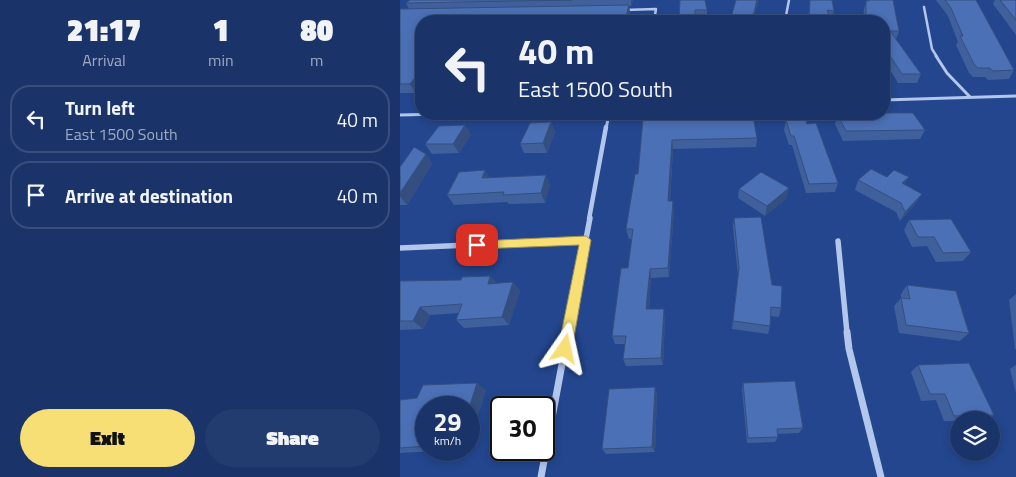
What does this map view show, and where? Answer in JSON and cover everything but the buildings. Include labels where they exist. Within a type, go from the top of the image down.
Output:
[{"type":"street","points":[[786,15],[789,0]]},
{"type":"street","points":[[924,7],[932,49],[947,73],[970,98]]},
{"type":"street","points":[[616,10],[656,9],[655,15]]},
{"type":"street","points":[[890,100],[1016,96]]},
{"type":"street","points":[[400,115],[415,115]]},
{"type":"street","points":[[541,477],[608,120]]},
{"type":"street","points":[[400,248],[586,240]]},
{"type":"street","points":[[838,241],[849,349],[881,477]]},
{"type":"route","points":[[477,245],[586,240],[565,349]]}]
